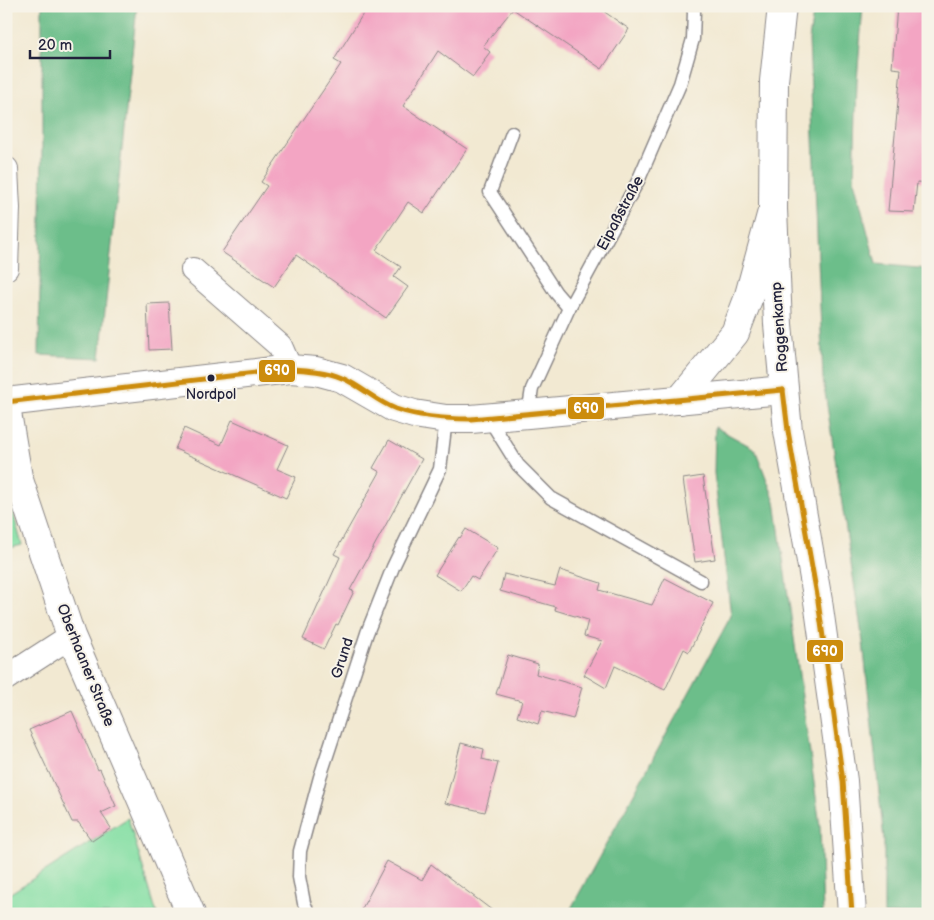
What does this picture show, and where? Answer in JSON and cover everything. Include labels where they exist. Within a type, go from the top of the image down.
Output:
[{"type":"street","name":"Roggenkamp","points":[[782,6],[774,81],[773,209],[783,390],[788,431],[818,602],[843,781],[852,914]]},
{"type":"street","points":[[6,169],[8,208],[6,268]]},
{"type":"street","points":[[680,400],[735,334],[748,299],[773,209]]},
{"type":"street","points":[[193,270],[280,346],[290,369]]},
{"type":"street","points":[[6,402],[290,369],[316,371],[342,378],[394,408],[414,414],[446,419],[488,418],[783,390]]},
{"type":"street","name":"Oberhaaner Straße","points":[[6,408],[18,477],[71,636],[191,914]]},
{"type":"street","points":[[6,678],[71,636]]},
{"type":"lane","name":"Eipaßstraße","points":[[528,414],[532,389],[569,308],[638,181],[680,84],[693,39],[694,12],[692,6]]},
{"type":"lane","points":[[512,132],[490,192],[556,293],[569,308]]},
{"type":"lane","points":[[488,418],[518,466],[551,498],[701,581]]},
{"type":"lane","name":"Grund","points":[[309,914],[304,902],[299,877],[300,851],[320,777],[367,633],[393,567],[440,469],[446,419]]},
{"type":"green space","points":[[42,6],[137,6],[100,358],[39,355]]},
{"type":"green space","points":[[814,6],[863,6],[857,80],[854,180],[876,264],[928,269],[928,914],[884,914],[884,840],[863,642],[823,379],[809,40]]},
{"type":"green space","points":[[715,427],[755,449],[775,501],[820,826],[823,914],[568,914],[731,616],[714,473]]},
{"type":"green space","points":[[6,487],[22,545],[6,549]]},
{"type":"green space","points":[[128,818],[157,914],[6,914],[6,896]]},
{"type":"building","points":[[368,6],[596,6],[629,29],[602,69],[513,9],[483,46],[490,52],[473,77],[438,51],[403,106],[467,149],[424,213],[408,202],[376,250],[401,267],[394,277],[408,287],[386,318],[296,255],[274,287],[222,252],[267,186],[261,182],[341,64],[334,60]]},
{"type":"building","points":[[897,6],[928,6],[928,183],[917,182],[914,212],[888,211],[901,69],[892,68]]},
{"type":"building","points":[[169,303],[172,349],[149,350],[147,304]]},
{"type":"building","points":[[232,420],[288,445],[277,469],[296,477],[286,498],[175,449],[184,428],[221,445]]},
{"type":"building","points":[[389,440],[422,459],[350,590],[354,591],[324,649],[303,639],[340,557],[334,554],[380,472],[373,468]]},
{"type":"building","points":[[703,476],[715,559],[695,562],[683,479]]},
{"type":"building","points":[[466,529],[498,548],[478,580],[471,576],[461,591],[435,575]]},
{"type":"building","points":[[560,570],[601,583],[599,590],[652,605],[665,578],[713,603],[689,652],[684,649],[665,690],[615,666],[606,688],[584,675],[602,641],[584,636],[588,620],[555,610],[556,607],[500,591],[504,574],[555,586]]},
{"type":"building","points":[[508,655],[538,664],[536,674],[582,687],[573,719],[542,711],[538,724],[517,717],[522,701],[496,694]]},
{"type":"building","points":[[72,711],[116,806],[101,813],[111,828],[92,841],[78,822],[72,822],[29,730]]},
{"type":"building","points":[[461,743],[484,749],[482,759],[498,763],[485,812],[445,803]]},
{"type":"building","points":[[387,861],[422,880],[431,864],[497,914],[359,914]]},
{"type":"transit line","name":"690","points":[[6,174],[8,208],[6,260]]},
{"type":"transit line","name":"690","points":[[6,402],[290,369],[316,371],[336,376],[349,381],[382,402],[405,412],[452,419],[471,419],[783,390]]},
{"type":"transit line","name":"690","points":[[783,390],[788,431],[818,601],[843,781],[852,914]]},
{"type":"place","name":"Nordpol","points":[[211,378]]}]
